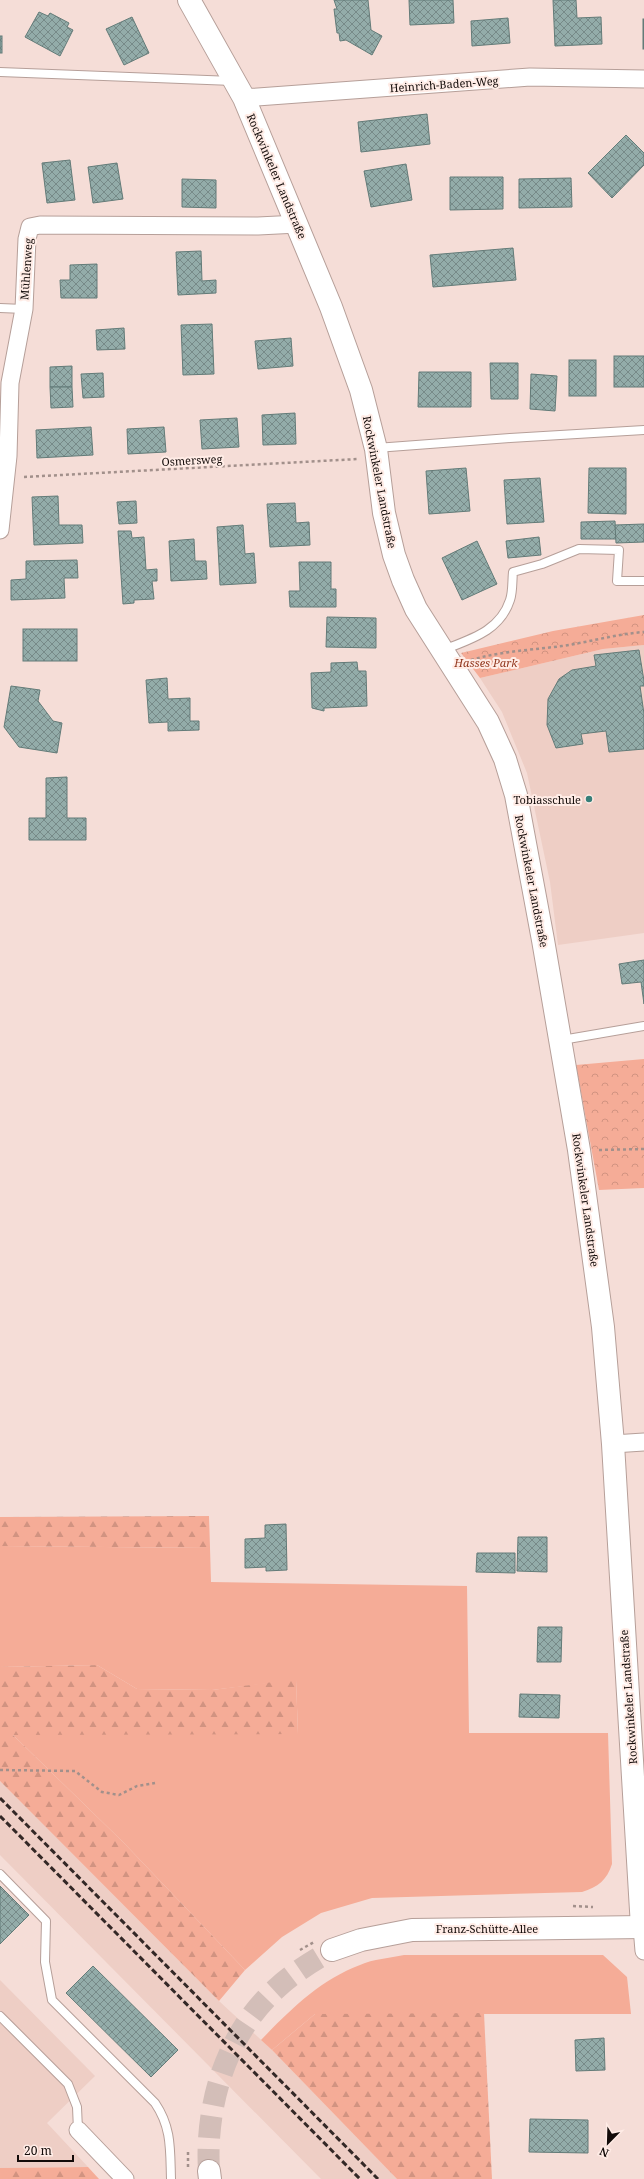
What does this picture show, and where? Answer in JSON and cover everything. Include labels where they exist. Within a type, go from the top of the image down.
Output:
[{"type":"main road","name":"Rockwinkeler Landstraße","points":[[189,0],[240,90],[298,224],[361,390],[376,449],[384,513],[394,555],[416,609],[488,722],[506,759],[510,774],[524,834],[561,1040],[579,1150],[603,1327],[613,1444],[643,1927]]},
{"type":"main road","name":"Franz-Schütte-Allee","points":[[332,1950],[361,1940],[412,1930],[643,1927]]},
{"type":"street","name":"Heinrich-Baden-Weg","points":[[240,90],[530,78],[644,79]]},
{"type":"street","name":"Mühlenweg","points":[[0,530],[6,480],[10,383],[24,309],[27,239],[30,228],[40,225],[258,226],[298,224]]},
{"type":"street","points":[[613,1444],[644,1442]]},
{"type":"street","name":"Rockwinkeler Landstraße","points":[[643,1927],[644,1951]]},
{"type":"street","points":[[78,2130],[125,2179]]},
{"type":"lane","points":[[0,72],[240,90]]},
{"type":"lane","points":[[0,308],[24,309]]},
{"type":"lane","points":[[376,449],[510,438],[644,430]]},
{"type":"lane","points":[[447,658],[484,634],[501,619],[510,600],[514,572],[542,564],[579,549],[619,550],[616,581],[644,581]]},
{"type":"lane","points":[[561,1040],[644,1026]]},
{"type":"lane","points":[[0,1874],[46,1921],[45,1962],[52,2000],[155,2103],[164,2118],[170,2138],[171,2179]]},
{"type":"lane","points":[[0,2016],[68,2084],[78,2107],[78,2130]]},
{"type":"path","name":"Osmersweg","points":[[6,480],[26,476],[356,460],[376,449]]},
{"type":"path","points":[[447,658],[486,656],[564,646],[617,634],[644,632]]},
{"type":"path","points":[[579,1150],[644,1149]]},
{"type":"path","points":[[0,1770],[74,1771],[102,1792],[119,1795],[137,1786],[155,1783]]},
{"type":"path","points":[[188,2152],[202,2174]]},
{"type":"shaded area","name":"Tobiasschule","points":[[644,645],[644,933],[558,945],[550,882],[527,773],[502,712],[480,678],[603,649]]},
{"type":"shaded area","points":[[0,1781],[219,2001],[272,2050],[397,2179],[321,2179],[0,1855]]},
{"type":"shaded area","points":[[0,1980],[95,2076],[47,2123],[88,2167],[0,2168]]},
{"type":"green space","name":"Hasses Park","points":[[644,615],[644,645],[603,649],[480,678],[461,653],[553,631]]},
{"type":"green space","points":[[644,1059],[644,1188],[599,1190],[576,1065]]},
{"type":"green space","points":[[209,1516],[210,1548],[0,1546],[0,1517]]},
{"type":"green space","points":[[0,1546],[210,1548],[211,1582],[467,1586],[469,1733],[608,1733],[612,1864],[610,1870],[605,1879],[593,1888],[582,1892],[372,1898],[321,1913],[282,1937],[245,1970],[123,1842],[12,1734],[298,1734],[296,1680],[212,1690],[137,1689],[97,1665],[0,1667]]},
{"type":"green space","points":[[97,1665],[137,1689],[212,1690],[296,1679],[298,1734],[13,1735],[123,1842],[245,1970],[219,2001],[0,1781],[0,1667]]},
{"type":"green space","points":[[404,1955],[603,1955],[627,1977],[631,2014],[315,2014],[272,2050],[261,2040],[306,1997],[345,1971],[376,1960]]},
{"type":"green space","points":[[484,2013],[492,2179],[397,2179],[272,2050],[315,2014]]},
{"type":"green space","points":[[88,2167],[99,2179],[0,2179],[0,2168]]},
{"type":"building","points":[[334,0],[368,0],[371,30],[382,36],[372,55],[346,40],[340,41],[339,33],[337,33],[334,9],[337,9]]},
{"type":"building","points":[[409,0],[453,0],[454,23],[410,25]]},
{"type":"building","points":[[553,0],[576,0],[577,18],[601,17],[602,44],[555,46]]},
{"type":"building","points":[[39,12],[48,16],[50,13],[69,23],[67,27],[73,30],[60,56],[25,37]]},
{"type":"building","points":[[132,17],[149,53],[124,65],[106,29]]},
{"type":"building","points":[[508,18],[510,43],[472,46],[471,21]]},
{"type":"building","points":[[644,19],[644,49],[643,49]]},
{"type":"building","points":[[0,36],[2,36],[2,53],[0,53]]},
{"type":"building","points":[[427,114],[430,144],[361,152],[358,122]]},
{"type":"building","points":[[626,135],[644,153],[644,165],[612,198],[588,173]]},
{"type":"building","points":[[70,160],[75,200],[47,203],[42,163]]},
{"type":"building","points":[[117,163],[123,199],[93,203],[88,167]]},
{"type":"building","points":[[406,164],[412,200],[371,207],[364,171]]},
{"type":"building","points":[[450,177],[503,177],[503,209],[450,210]]},
{"type":"building","points":[[571,178],[572,207],[519,208],[519,179]]},
{"type":"building","points":[[182,179],[216,180],[216,208],[182,207]]},
{"type":"building","points":[[513,248],[516,280],[433,287],[430,255]]},
{"type":"building","points":[[201,251],[202,281],[216,280],[216,293],[178,295],[176,252]]},
{"type":"building","points":[[97,264],[97,298],[61,298],[60,280],[70,280],[70,265]]},
{"type":"building","points":[[212,324],[214,374],[183,375],[181,325]]},
{"type":"building","points":[[124,328],[125,349],[97,350],[96,330]]},
{"type":"building","points":[[291,338],[293,366],[258,369],[255,341]]},
{"type":"building","points":[[614,356],[644,356],[644,387],[614,387]]},
{"type":"building","points":[[569,360],[596,360],[596,396],[569,396]]},
{"type":"building","points":[[490,363],[518,363],[518,399],[491,399]]},
{"type":"building","points":[[72,366],[72,387],[50,387],[50,367]]},
{"type":"building","points":[[419,372],[471,372],[471,407],[418,407]]},
{"type":"building","points":[[103,373],[104,397],[83,398],[81,374]]},
{"type":"building","points":[[531,374],[557,376],[555,411],[530,409]]},
{"type":"building","points":[[50,387],[72,387],[73,407],[51,408]]},
{"type":"building","points":[[295,413],[296,444],[263,445],[262,415]]},
{"type":"building","points":[[237,418],[239,447],[202,449],[200,420]]},
{"type":"building","points":[[91,427],[93,455],[37,458],[36,430]]},
{"type":"building","points":[[164,427],[166,452],[128,454],[127,429]]},
{"type":"building","points":[[466,468],[470,511],[429,514],[426,471]]},
{"type":"building","points":[[589,468],[626,468],[626,514],[588,513]]},
{"type":"building","points":[[540,478],[544,522],[507,524],[504,480]]},
{"type":"building","points":[[58,496],[59,525],[82,525],[83,543],[34,545],[32,497]]},
{"type":"building","points":[[136,501],[137,523],[119,524],[117,502]]},
{"type":"building","points":[[295,503],[296,523],[309,522],[310,545],[270,547],[267,504]]},
{"type":"building","points":[[615,521],[616,539],[581,539],[581,522]]},
{"type":"building","points":[[644,524],[644,542],[616,543],[615,525]]},
{"type":"building","points":[[243,525],[245,554],[254,553],[256,583],[220,585],[217,527]]},
{"type":"building","points":[[118,531],[131,531],[132,538],[144,537],[146,570],[157,569],[157,581],[152,581],[154,599],[134,600],[134,603],[123,604]]},
{"type":"building","points":[[539,537],[541,555],[508,558],[506,541]]},
{"type":"building","points":[[194,539],[195,561],[206,561],[207,579],[171,581],[169,541]]},
{"type":"building","points":[[477,541],[497,584],[462,600],[442,558]]},
{"type":"building","points":[[77,560],[78,578],[64,578],[65,598],[11,600],[11,580],[26,579],[26,561]]},
{"type":"building","points":[[299,562],[331,562],[331,589],[336,589],[336,607],[290,607],[289,591],[300,591]]},
{"type":"building","points":[[327,617],[376,618],[376,648],[326,647]]},
{"type":"building","points":[[23,629],[77,629],[77,661],[23,661]]},
{"type":"building","points":[[639,650],[644,681],[644,686],[640,686],[644,714],[644,749],[609,752],[606,731],[581,734],[583,744],[556,748],[547,725],[548,699],[559,679],[572,670],[596,666],[594,655]]},
{"type":"building","points":[[357,662],[358,671],[366,671],[367,706],[324,708],[324,711],[312,708],[311,673],[331,672],[331,663]]},
{"type":"building","points":[[167,678],[168,699],[190,698],[190,721],[199,721],[199,730],[168,731],[168,722],[149,723],[146,680]]},
{"type":"building","points":[[11,686],[40,690],[38,701],[53,721],[62,723],[57,753],[19,747],[4,727]]},
{"type":"building","points":[[67,777],[67,818],[86,818],[86,840],[29,840],[29,818],[46,818],[46,778]]},
{"type":"building","points":[[644,960],[644,1004],[641,982],[622,984],[619,964]]},
{"type":"building","points":[[286,1524],[287,1570],[266,1571],[266,1567],[245,1568],[245,1539],[265,1538],[265,1525]]},
{"type":"building","points":[[518,1537],[547,1537],[547,1572],[517,1571]]},
{"type":"building","points":[[477,1553],[515,1553],[515,1573],[476,1572]]},
{"type":"building","points":[[538,1627],[562,1627],[561,1662],[537,1662]]},
{"type":"building","points":[[520,1694],[560,1695],[559,1718],[519,1717]]},
{"type":"building","points":[[0,1886],[29,1915],[0,1944]]},
{"type":"building","points":[[93,1966],[178,2050],[151,2077],[66,1993]]},
{"type":"building","points":[[604,2038],[605,2070],[576,2071],[575,2040]]},
{"type":"building","points":[[530,2119],[588,2120],[588,2153],[529,2152]]},
{"type":"tunnel","points":[[209,2171],[209,2146],[215,2096],[222,2072],[232,2048],[244,2026],[259,2006],[277,1988],[296,1972],[332,1950]]},
{"type":"railway","points":[[0,1798],[378,2179]]},
{"type":"railway","points":[[0,1816],[360,2179]]},
{"type":"place","name":"Tobiasschule","points":[[589,799]]}]
